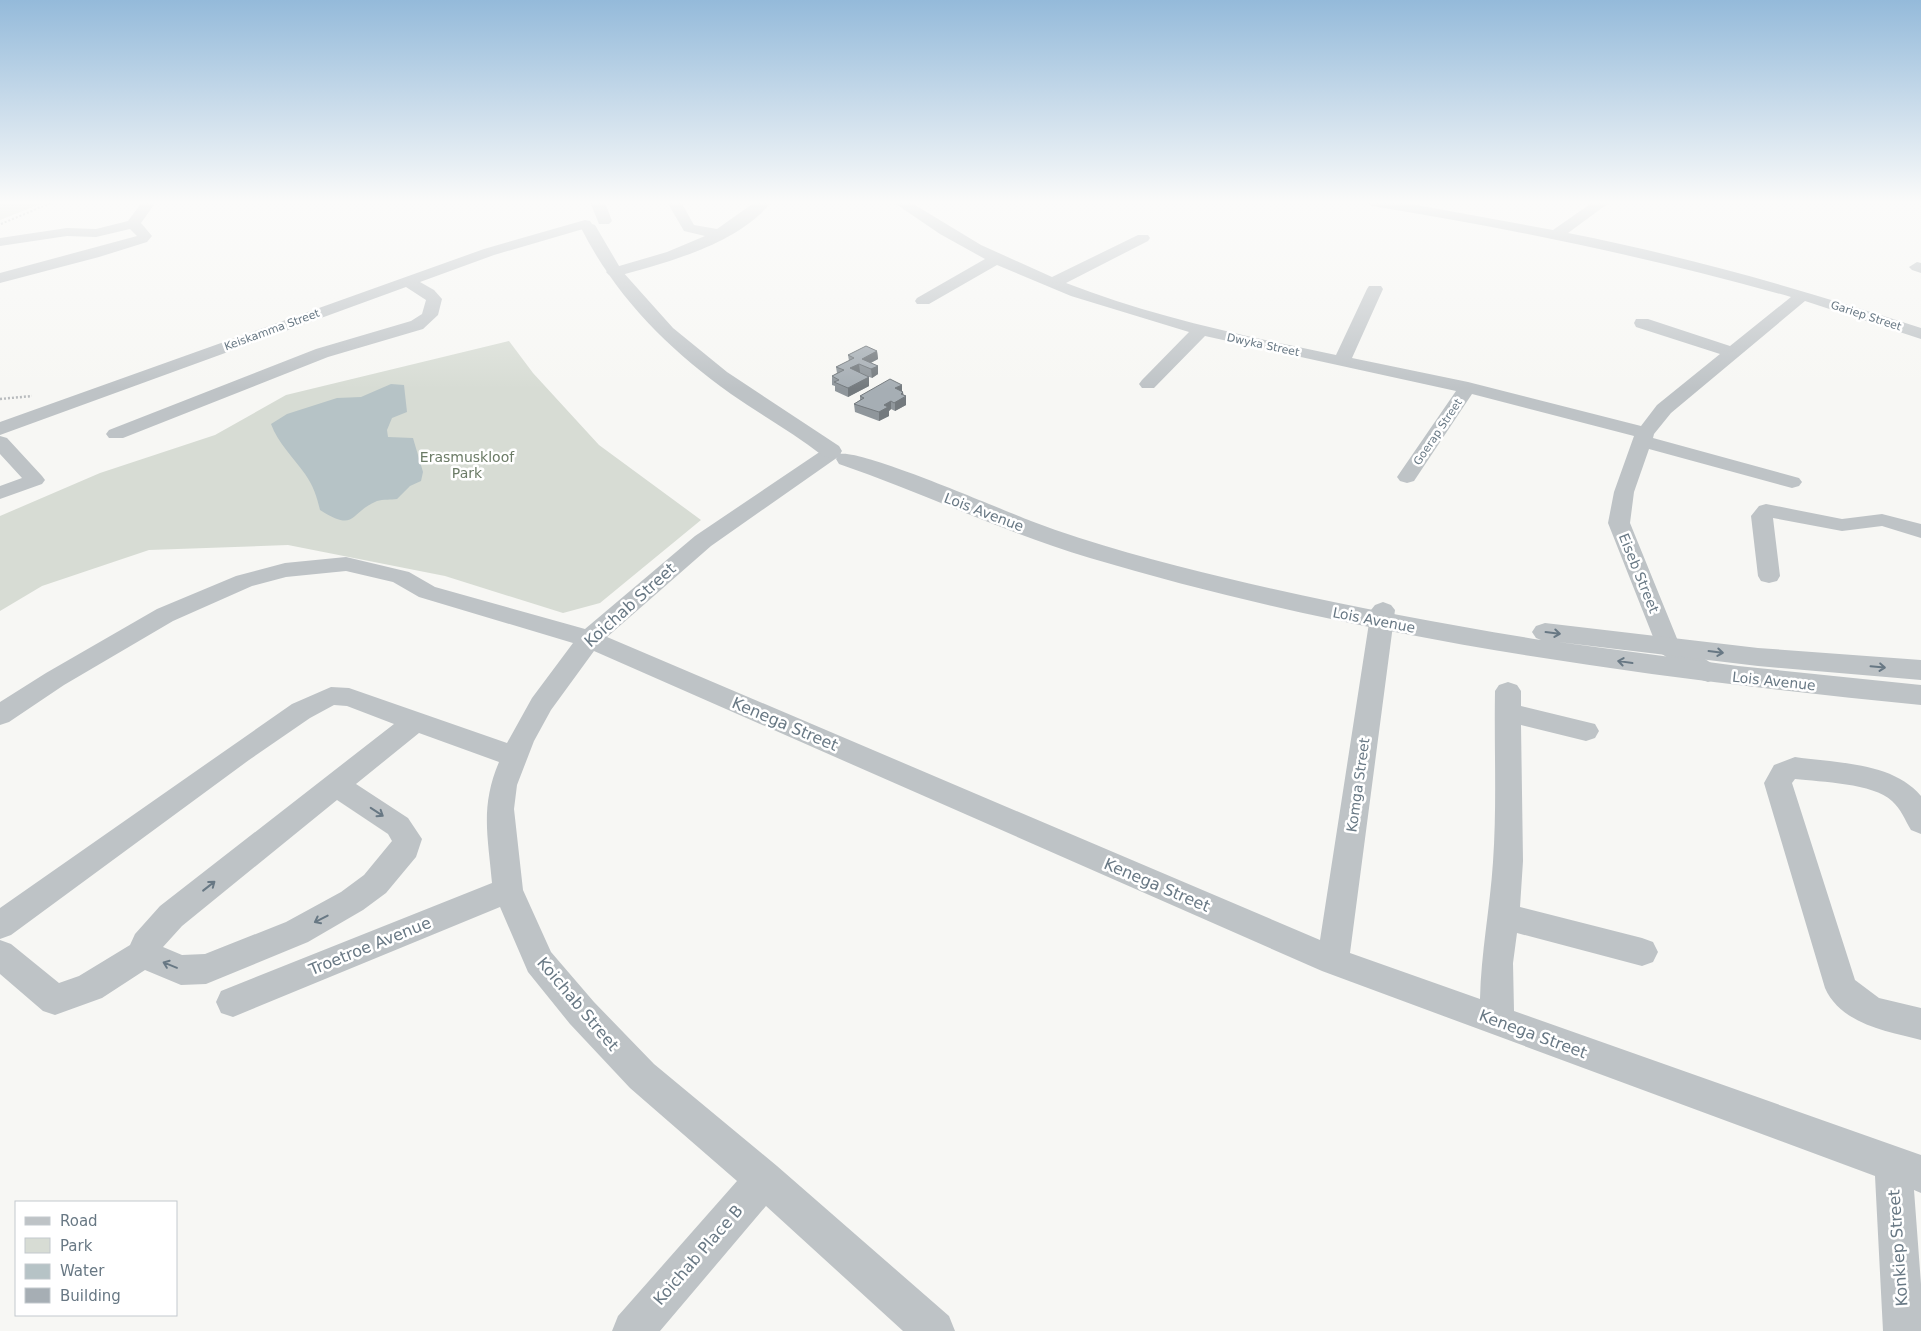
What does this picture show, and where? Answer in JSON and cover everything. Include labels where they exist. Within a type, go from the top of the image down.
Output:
[{"type":"street","points":[[0,278],[54,264]]},
{"type":"street","name":"Keiskamma Street","points":[[0,429],[455,264]]},
{"type":"street","name":"Lois Avenue","points":[[617,264],[642,308],[672,339],[729,384],[795,424],[843,452],[1000,519],[1097,552],[1280,600],[1382,616],[1512,645],[1659,656],[1758,657],[1921,670]]},
{"type":"street","points":[[621,271],[639,264]]},
{"type":"street","points":[[923,301],[989,264]]},
{"type":"street","name":"Dwyka Street","points":[[1010,264],[1053,283],[1200,331],[1468,388],[1643,437]]},
{"type":"street","points":[[1053,283],[1091,264]]},
{"type":"street","name":"Gariep Street","points":[[1688,264],[1803,296],[1921,334]]},
{"type":"street","points":[[116,434],[316,355],[417,325],[427,320],[432,313],[434,299],[428,293],[407,281]]},
{"type":"street","points":[[1342,361],[1375,289]]},
{"type":"street","name":"Eiseb Street","points":[[1659,656],[1619,523],[1624,492],[1643,437],[1664,409],[1731,352],[1803,296]]},
{"type":"street","points":[[1642,323],[1731,352]]},
{"type":"street","points":[[1148,384],[1200,331]]},
{"type":"street","name":"Goerap Street","points":[[1407,477],[1468,388]]},
{"type":"street","points":[[1643,437],[1783,480],[1762,516],[1769,576]]},
{"type":"street","points":[[0,442],[35,480],[0,494]]},
{"type":"street","name":"Koichab Street","points":[[843,452],[788,485],[702,542],[589,639],[541,705],[514,756],[503,785],[500,809],[508,890],[539,962],[582,1013],[642,1076],[764,1179],[934,1331]]},
{"type":"street","points":[[1766,510],[1842,525],[1882,520],[1921,531]]},
{"type":"street","name":"Kenega Street","points":[[0,715],[55,679],[165,615],[244,581],[285,570],[346,564],[402,577],[427,592],[589,639],[1333,961],[1907,1169]]},
{"type":"street","name":"Komga Street","points":[[1333,961],[1382,616]]},
{"type":"street","name":"Lois Avenue","points":[[1659,656],[1708,673],[1921,695]]},
{"type":"street","points":[[0,926],[239,753],[319,701],[331,696],[349,697],[418,720],[514,756]]},
{"type":"street","points":[[1497,1020],[1497,963],[1504,916],[1508,860],[1508,701],[1586,731]]},
{"type":"street","points":[[336,786],[398,826],[407,839],[406,848],[375,884],[332,913],[297,932],[206,969],[181,970],[151,958],[146,952],[146,944],[171,916],[418,720]]},
{"type":"street","points":[[1921,822],[1903,794],[1882,782],[1795,768],[1787,769],[1782,773],[1778,783],[1841,988],[1846,994],[1866,1008],[1921,1024]]},
{"type":"street","name":"Troetroe Avenue","points":[[234,1002],[508,890]]},
{"type":"street","points":[[1504,916],[1642,952]]},
{"type":"street","points":[[0,954],[55,1000],[90,987],[146,952]]},
{"type":"street","name":"Konkiep Street","points":[[1904,1331],[1907,1169]]},
{"type":"street","name":"Koichab Place B","points":[[633,1331],[764,1179]]},
{"type":"green space","name":"Erasmuskloof Park","points":[[509,341],[533,373],[599,445],[701,520],[600,603],[563,613],[445,576],[288,545],[149,550],[42,586],[0,611],[0,516],[100,473],[215,435],[286,395]]},
{"type":"water","points":[[391,384],[404,385],[407,412],[392,418],[387,430],[388,437],[413,438],[423,472],[421,481],[410,486],[397,499],[377,501],[352,519],[340,520],[332,517],[320,510],[310,482],[282,444],[271,424],[287,414],[337,398],[361,397]]},
{"type":"building","points":[[866,346],[877,351],[862,359],[878,366],[871,369],[859,364],[850,368],[869,377],[848,388],[834,382],[839,380],[832,376],[844,370],[836,367],[854,358],[848,355]]},
{"type":"building","points":[[890,379],[902,385],[895,388],[906,396],[894,403],[891,401],[884,405],[888,407],[879,412],[854,404],[864,398],[860,396]]}]
